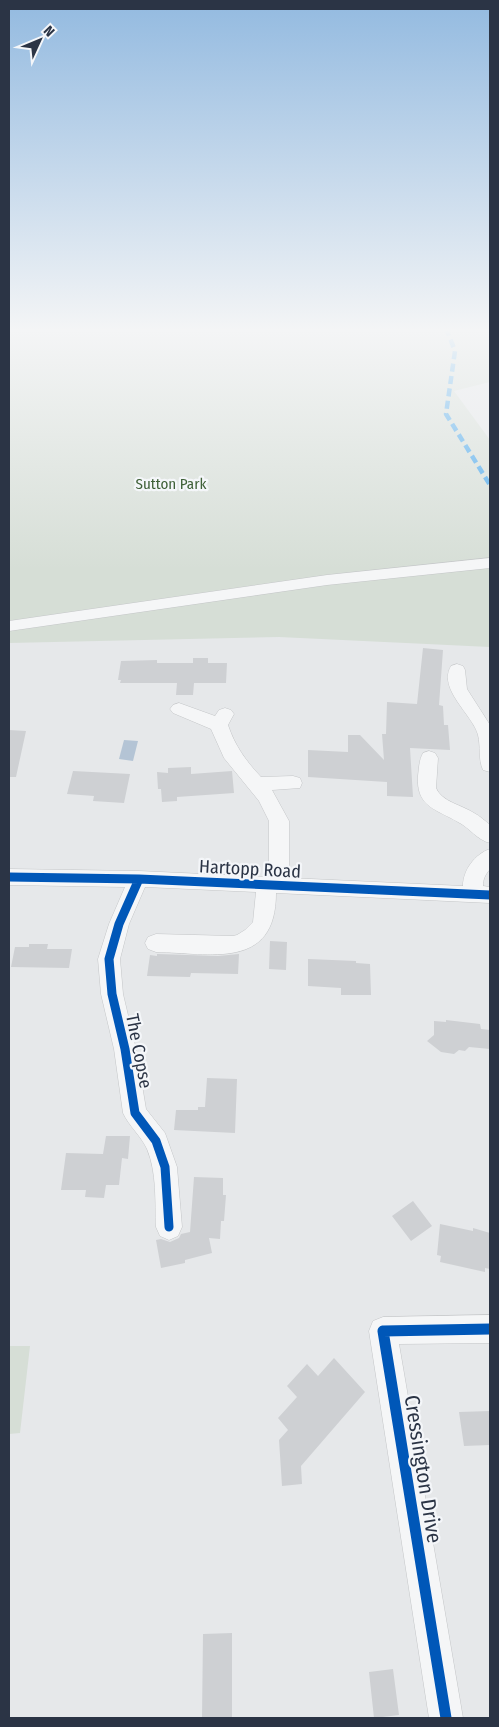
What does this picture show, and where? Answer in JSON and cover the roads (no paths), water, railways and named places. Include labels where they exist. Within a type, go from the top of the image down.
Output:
[{"type":"street","points":[[9,626],[328,580],[490,563]]},
{"type":"street","points":[[457,670],[458,689],[487,734],[490,765]]},
{"type":"street","points":[[156,943],[234,945],[245,941],[261,930],[272,885],[279,821],[276,812],[255,784],[233,760],[226,747],[222,720],[179,709]]},
{"type":"street","points":[[429,758],[427,788],[430,796],[466,818],[490,836]]},
{"type":"street","points":[[255,784],[293,784]]},
{"type":"street","points":[[482,895],[474,875],[477,869],[490,857]]},
{"type":"street","name":"Hartopp Road","points":[[9,877],[139,879],[482,895]]},
{"type":"street","name":"The Copse","points":[[139,879],[119,924],[109,959],[112,994],[125,1049],[135,1113],[156,1141],[165,1167],[169,1227]]},
{"type":"street","name":"Cressington Drive","points":[[446,1718],[383,1331],[490,1329]]},
{"type":"water","points":[[124,740],[138,741],[133,761],[119,759]]},
{"type":"park label","name":"Sutton Park","points":[[171,484]]}]
